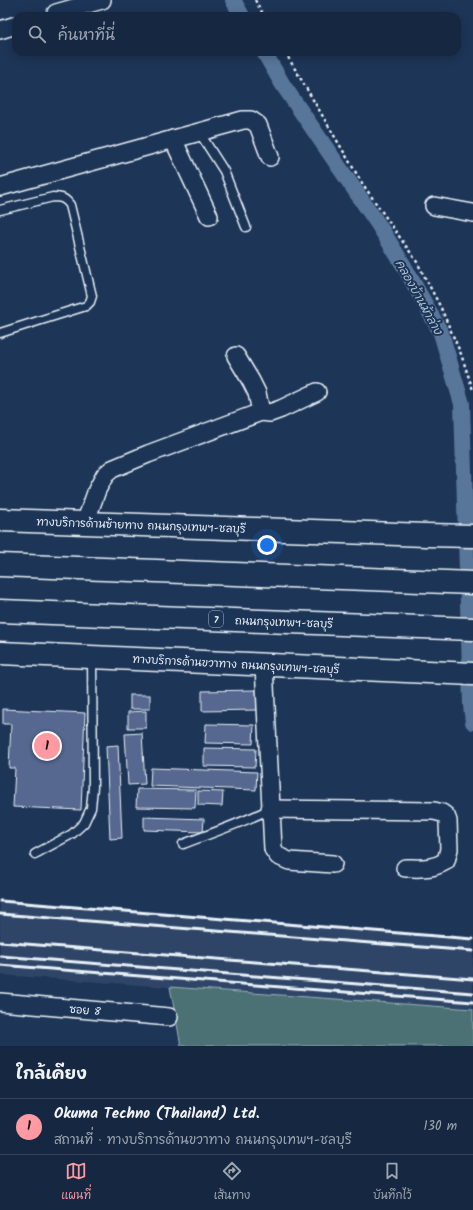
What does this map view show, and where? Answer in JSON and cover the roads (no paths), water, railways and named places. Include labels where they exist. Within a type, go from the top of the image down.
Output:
[{"type":"main road","name":"ทางบริการด้านซ้ายทาง ถนนกรุงเทพฯ-ชลบุรี","points":[[0,520],[473,536]]},
{"type":"main road","points":[[0,565],[473,583]]},
{"type":"main road","name":"ถนนกรุงเทพฯ-ชลบุรี","points":[[0,611],[473,629]]},
{"type":"main road","name":"ทางบริการด้านขวาทาง ถนนกรุงเทพฯ-ชลบุรี","points":[[0,653],[473,674]]},
{"type":"street","points":[[54,10],[102,0]]},
{"type":"street","points":[[0,30],[12,26]]},
{"type":"street","points":[[0,187],[243,120],[251,120],[258,125],[270,157]]},
{"type":"street","points":[[173,139],[209,216]]},
{"type":"street","points":[[434,206],[473,213]]},
{"type":"street","points":[[236,356],[257,393],[261,412]]},
{"type":"street","points":[[85,523],[104,475],[112,469],[261,412],[270,413],[281,409],[317,392]]},
{"type":"street","points":[[264,665],[273,849],[278,856],[289,861],[333,864]]},
{"type":"street","points":[[270,809],[434,811],[442,813],[448,820],[449,849],[446,860],[438,866],[430,868],[404,868]]},
{"type":"street","name":"ซอย 8","points":[[0,1002],[169,1017]]},
{"type":"lane","points":[[199,132],[224,171],[246,227]]},
{"type":"lane","points":[[0,210],[53,197],[61,197],[67,200],[70,204],[92,296],[90,302],[86,306],[0,333]]},
{"type":"lane","points":[[35,854],[72,834],[84,823],[91,808],[93,787],[92,657]]},
{"type":"lane","points":[[183,844],[253,818],[270,809]]},
{"type":"waterway","name":"คลองบ้านม้าล่าง","points":[[233,0],[240,12]]},
{"type":"waterway","name":"คลองบ้านม้าล่าง","points":[[266,56],[283,85],[378,224],[404,266],[441,333],[462,404],[471,705],[473,722]]},
{"type":"railway","points":[[0,901],[473,939]]},
{"type":"railway","points":[[0,914],[473,951]]},
{"type":"railway","points":[[0,942],[473,979]]},
{"type":"railway","points":[[0,956],[473,993]]},
{"type":"railway","points":[[0,965],[473,1002]]},
{"type":"place","name":"Okuma Techno (Thailand) Ltd.","points":[[47,746]]}]
